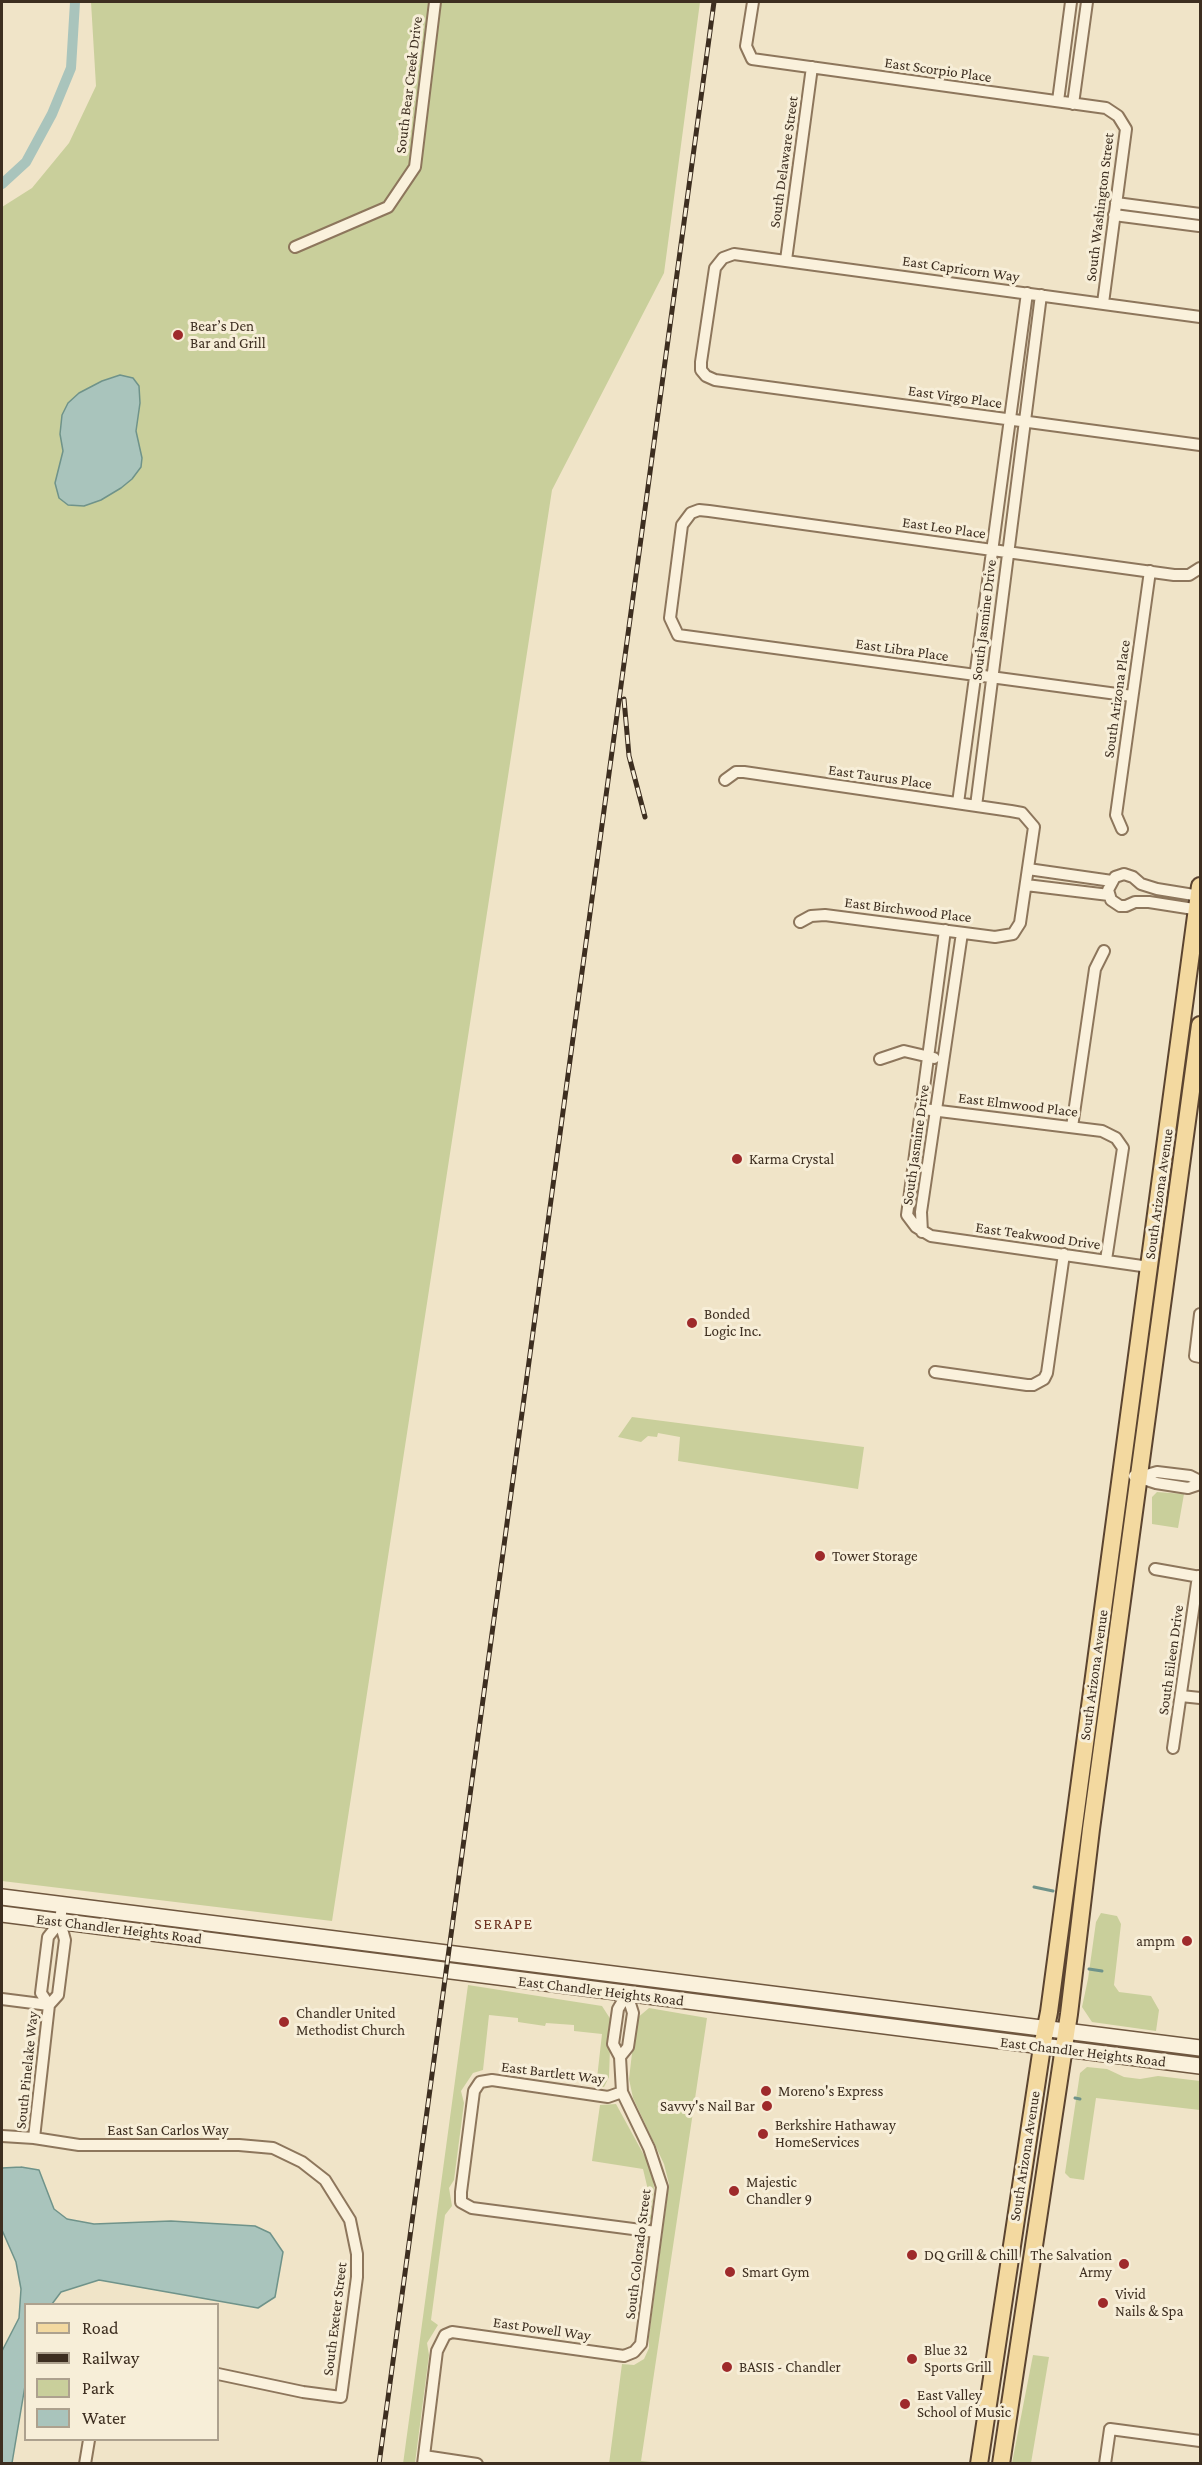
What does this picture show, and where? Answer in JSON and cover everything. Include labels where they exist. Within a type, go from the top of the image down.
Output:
[{"type":"main road","name":"South Arizona Avenue","points":[[979,2463],[1046,2030],[1200,899]]},
{"type":"main road","name":"South Arizona Avenue","points":[[1001,2463],[1064,2049],[1200,1025]]},
{"type":"main road","points":[[1082,1766],[1100,1768]]},
{"type":"main road","name":"East Chandler Heights Road","points":[[2,1897],[1200,2048]]},
{"type":"main road","name":"East Chandler Heights Road","points":[[2,1914],[1200,2066]]},
{"type":"main road","points":[[400,1965],[402,1948]]},
{"type":"street","name":"South Bear Creek Drive","points":[[295,247],[388,207],[415,167],[435,2]]},
{"type":"street","name":"East Scorpio Place","points":[[753,2],[746,46],[752,59],[1106,108],[1118,116]]},
{"type":"street","points":[[1058,101],[1071,2]]},
{"type":"street","points":[[1073,104],[1087,2]]},
{"type":"street","name":"South Delaware Street","points":[[786,260],[812,67]]},
{"type":"street","name":"South Washington Street","points":[[1103,303],[1126,129],[1118,116]]},
{"type":"street","points":[[1116,203],[1200,221]]},
{"type":"street","points":[[1114,215],[1200,221]]},
{"type":"street","name":"East Capricorn Way","points":[[706,376],[701,370],[700,362],[715,268],[718,261],[734,254],[1200,317]]},
{"type":"street","name":"South Jasmine Drive","points":[[958,803],[1027,293]]},
{"type":"street","name":"South Jasmine Drive","points":[[976,806],[1041,295]]},
{"type":"street","name":"East Virgo Place","points":[[706,376],[715,380],[1200,445]]},
{"type":"street","name":"East Leo Place","points":[[672,627],[670,618],[682,525],[687,516],[699,510],[1150,572],[1189,576],[1199,570]]},
{"type":"street","name":"South Arizona Place","points":[[1122,829],[1116,815],[1150,572]]},
{"type":"street","name":"East Libra Place","points":[[672,627],[678,635],[1132,696]]},
{"type":"street","name":"East Taurus Place","points":[[725,780],[736,772],[744,772],[1022,813],[1034,827],[1028,870]]},
{"type":"street","points":[[1112,881],[1028,870],[1026,885],[1109,895],[1120,906],[1135,902],[1200,899]]},
{"type":"street","points":[[1109,895],[1112,881],[1119,875],[1128,875],[1141,884],[1200,899]]},
{"type":"street","name":"East Birchwood Place","points":[[800,922],[811,916],[825,915],[995,937],[1013,934],[1020,923],[1026,885]]},
{"type":"street","name":"South Jasmine Drive","points":[[922,1232],[907,1215],[923,1109],[927,1058],[945,930]]},
{"type":"street","name":"South Jasmine Drive","points":[[922,1232],[921,1212],[962,933]]},
{"type":"street","points":[[1072,1127],[1095,969],[1104,951]]},
{"type":"street","points":[[879,1059],[904,1051],[927,1058],[943,1058]]},
{"type":"street","name":"East Elmwood Place","points":[[923,1109],[1072,1127],[1109,1134],[1116,1138],[1123,1148],[1106,1260]]},
{"type":"street","name":"East Teakwood Drive","points":[[922,1232],[931,1236],[1149,1267]]},
{"type":"street","points":[[934,1372],[1027,1385],[1039,1383],[1047,1373],[1064,1254]]},
{"type":"street","points":[[1198,1357],[1200,1314]]},
{"type":"street","points":[[1122,1475],[1188,1488],[1200,1483]]},
{"type":"street","points":[[1155,1569],[1199,1577]]},
{"type":"street","name":"South Eileen Drive","points":[[1173,1748],[1199,1577]]},
{"type":"street","points":[[1181,1696],[1200,1698]]},
{"type":"street","name":"South Pinelake Way","points":[[34,2138],[49,2005],[58,1995],[65,1940],[60,1922],[62,1905]]},
{"type":"street","name":"South Pinelake Way","points":[[49,2005],[41,1993],[48,1937],[60,1922]]},
{"type":"street","name":"South Colorado Street","points":[[627,1994],[633,2013],[628,2047],[620,2057],[622,2092],[659,2171],[662,2187],[641,2344],[634,2352]]},
{"type":"street","points":[[2,1999],[49,2005]]},
{"type":"street","name":"East Bartlett Way","points":[[622,2092],[608,2097],[492,2080],[480,2082],[474,2091],[460,2192],[461,2202],[472,2208],[656,2232]]},
{"type":"street","name":"East San Carlos Way","points":[[2,2136],[79,2145],[239,2145],[273,2148],[302,2162],[325,2180]]},
{"type":"street","name":"South Exeter Street","points":[[219,2374],[303,2392],[341,2397],[357,2277],[357,2254],[350,2220],[325,2180]]},
{"type":"street","name":"East Powell Way","points":[[424,2460],[437,2351],[445,2335],[452,2332],[624,2356],[634,2352]]},
{"type":"street","points":[[1105,2463],[1110,2429],[1200,2441]]},
{"type":"street","points":[[86,2463],[89,2441]]},
{"type":"street","points":[[424,2460],[477,2463]]},
{"type":"green space","points":[[91,2],[700,2],[664,273],[552,490],[332,1921],[2,1881],[2,207],[32,188],[69,143],[96,86]]},
{"type":"green space","points":[[632,1417],[864,1447],[858,1489],[678,1461],[680,1437],[658,1433],[657,1437],[648,1436],[641,1442],[618,1437]]},
{"type":"green space","points":[[1157,1492],[1184,1494],[1178,1528],[1152,1524],[1152,1497]]},
{"type":"green space","points":[[1101,1913],[1117,1916],[1121,1924],[1114,1985],[1119,1992],[1151,1996],[1159,2010],[1156,2031],[1092,2022],[1082,2007],[1096,1922]]},
{"type":"green space","points":[[468,1985],[602,2006],[611,2020],[609,2077],[604,2087],[596,2087],[602,2034],[574,2031],[574,2025],[546,2023],[545,2026],[518,2022],[518,2018],[489,2015],[483,2070],[473,2073],[461,2091],[464,2103],[454,2180],[449,2188],[452,2206],[445,2215],[431,2320],[438,2325],[427,2343],[429,2355],[415,2463],[403,2464]]},
{"type":"green space","points":[[649,2008],[707,2018],[641,2461],[660,2463],[609,2464],[622,2364],[634,2365],[644,2359],[649,2348],[669,2184],[664,2164],[633,2098],[629,2079],[636,2019]]},
{"type":"green space","points":[[1087,2067],[1107,2069],[1124,2077],[1140,2079],[1158,2076],[1200,2081],[1200,2110],[1096,2098],[1084,2180],[1070,2178],[1065,2173],[1080,2073]]},
{"type":"green space","points":[[616,2104],[651,2168],[654,2187],[651,2219],[645,2224],[648,2190],[643,2169],[592,2161],[600,2105]]},
{"type":"green space","points":[[1033,2355],[1049,2357],[1031,2463],[1012,2463]]},
{"type":"water","points":[[120,375],[133,378],[139,386],[140,403],[136,431],[142,458],[141,467],[132,479],[101,500],[84,506],[68,505],[59,498],[55,483],[63,451],[60,434],[62,415],[68,403],[79,393]]},
{"type":"water","points":[[21,2167],[39,2170],[54,2209],[67,2219],[94,2224],[171,2221],[255,2226],[270,2233],[283,2252],[275,2297],[258,2308],[99,2280],[61,2292],[53,2303],[24,2303],[24,2392],[12,2463],[2,2463],[2,2351],[19,2318],[21,2289],[16,2262],[2,2230],[2,2168]]},
{"type":"waterway","points":[[2,184],[26,162],[52,114],[71,68],[75,2]]},
{"type":"waterway","points":[[1034,1887],[1053,1891]]},
{"type":"waterway","points":[[1089,1969],[1102,1971]]},
{"type":"waterway","points":[[1075,2098],[1080,2099]]},
{"type":"railway","points":[[379,2464],[714,2]]},
{"type":"railway","points":[[624,699],[629,756],[645,817]]},
{"type":"place","name":"Bear’s Den Bar and Grill","points":[[178,335]]},
{"type":"place","name":"Karma Crystal","points":[[737,1159]]},
{"type":"place","name":"Bonded Logic Inc.","points":[[692,1323]]},
{"type":"place","name":"Tower Storage","points":[[820,1556]]},
{"type":"place","name":"ampm","points":[[1187,1941]]},
{"type":"place","name":"Chandler United Methodist Church","points":[[284,2022]]},
{"type":"place","name":"Moreno's Express","points":[[766,2091]]},
{"type":"place","name":"Savvy's Nail Bar","points":[[767,2106]]},
{"type":"place","name":"Berkshire Hathaway HomeServices","points":[[763,2134]]},
{"type":"place","name":"Majestic Chandler 9","points":[[734,2191]]},
{"type":"place","name":"DQ Grill & Chill","points":[[912,2255]]},
{"type":"place","name":"The Salvation Army","points":[[1124,2264]]},
{"type":"place","name":"Smart Gym","points":[[730,2272]]},
{"type":"place","name":"Vivid Nails & Spa","points":[[1103,2303]]},
{"type":"place","name":"Blue 32 Sports Grill","points":[[912,2359]]},
{"type":"place","name":"BASIS - Chandler","points":[[727,2367]]},
{"type":"place","name":"East Valley School of Music","points":[[905,2404]]},
{"type":"district","name":"SERAPE","points":[[504,1924]]}]
